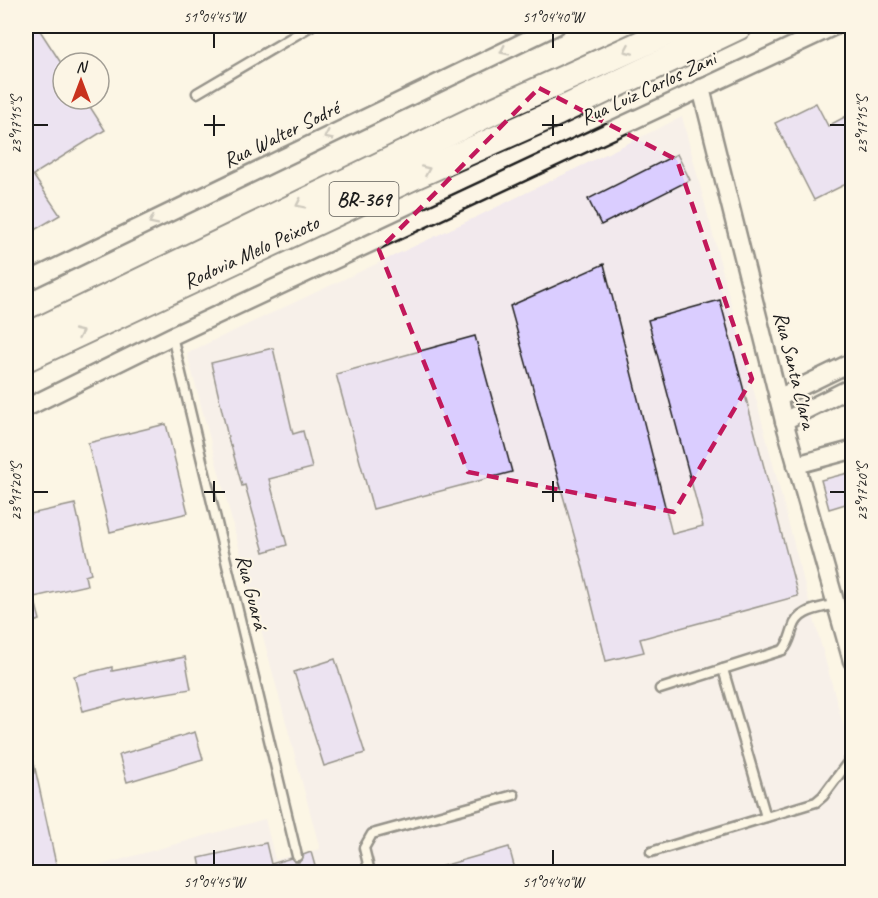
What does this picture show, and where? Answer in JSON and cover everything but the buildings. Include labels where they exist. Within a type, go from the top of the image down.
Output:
[{"type":"main road","name":"Rodovia Melo Peixoto","points":[[26,337],[480,117],[681,26]]},
{"type":"main road","name":"Rodovia Melo Peixoto","points":[[26,358],[739,26]]},
{"type":"street","name":"Rua Walter Sodré","points":[[26,282],[533,30],[556,26]]},
{"type":"street","name":"Rua Luiz Carlos Zani","points":[[26,408],[171,336],[835,26]]},
{"type":"street","name":"Rua Santa Clara","points":[[701,88],[784,421],[852,661]]},
{"type":"street","points":[[778,398],[852,362]]},
{"type":"street","points":[[784,421],[852,387]]},
{"type":"street","points":[[796,465],[852,450]]},
{"type":"street","points":[[836,604],[852,599]]},
{"type":"lane","points":[[197,93],[311,26]]},
{"type":"lane","name":"Rua Guará","points":[[171,336],[297,856]]},
{"type":"lane","points":[[660,688],[783,650],[788,646],[795,620],[800,615],[836,604]]},
{"type":"lane","points":[[723,669],[766,817]]},
{"type":"lane","points":[[651,852],[816,802],[852,757]]},
{"type":"lane","points":[[370,873],[364,848],[372,834],[514,795]]},
{"type":"highlighted area","points":[[539,88],[677,160],[752,379],[674,512],[468,472],[379,250]]},
{"type":"shaded area","points":[[682,117],[852,757],[852,872],[77,872],[265,819],[275,860],[320,849],[187,353]]}]
